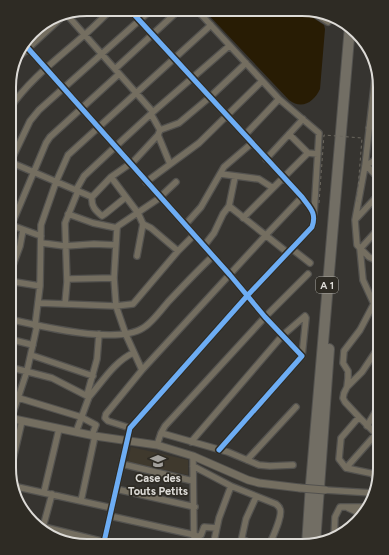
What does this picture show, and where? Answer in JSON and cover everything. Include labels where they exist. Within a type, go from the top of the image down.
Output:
[{"type":"highway","name":"A 1","points":[[307,538],[310,484],[349,34]]},
{"type":"highway","name":"A 1","points":[[315,538],[336,258],[355,40]]},
{"type":"street","points":[[16,100],[45,68],[104,16]]},
{"type":"street","points":[[135,16],[284,177],[302,197],[314,214]]},
{"type":"street","points":[[16,150],[30,121],[40,110],[144,16]]},
{"type":"street","points":[[16,214],[46,143],[50,137],[117,72],[152,34],[172,16]]},
{"type":"street","points":[[105,539],[130,428],[247,296],[312,227],[314,219],[319,133],[279,99],[203,16]]},
{"type":"street","points":[[70,18],[152,113],[170,164]]},
{"type":"street","points":[[324,19],[328,22]]},
{"type":"street","points":[[16,400],[27,371],[36,326],[40,286],[42,243],[41,225],[56,182],[68,155],[211,25]]},
{"type":"street","points":[[30,45],[52,26]]},
{"type":"street","points":[[65,304],[67,279],[65,222],[84,176],[152,113],[230,46]]},
{"type":"street","points":[[28,49],[230,275],[265,317],[302,356]]},
{"type":"street","points":[[126,197],[102,216],[91,204],[92,197],[111,177],[134,161],[159,133],[179,124],[246,63]]},
{"type":"street","points":[[146,182],[199,143],[262,81]]},
{"type":"street","points":[[373,94],[365,166],[355,220],[356,243],[360,249],[373,259]]},
{"type":"street","points":[[245,135],[279,99]]},
{"type":"street","points":[[266,159],[303,119]]},
{"type":"street","points":[[369,128],[373,126]]},
{"type":"street","points":[[289,134],[308,154]]},
{"type":"street","points":[[185,225],[201,207],[221,174],[224,166],[252,143]]},
{"type":"street","points":[[242,218],[308,154],[318,154]]},
{"type":"street","points":[[365,166],[373,161]]},
{"type":"street","points":[[16,165],[92,197]]},
{"type":"street","points":[[365,166],[373,173]]},
{"type":"street","points":[[221,174],[259,179],[273,188]]},
{"type":"street","points":[[111,177],[138,213],[143,224],[137,256]]},
{"type":"street","points":[[204,246],[214,233],[223,214],[229,206],[235,177]]},
{"type":"street","points":[[142,370],[133,353],[116,306],[114,278],[117,228],[160,197],[176,182]]},
{"type":"street","points":[[130,428],[108,420],[105,417],[142,370],[302,197]]},
{"type":"street","points":[[355,220],[373,201]]},
{"type":"street","points":[[229,206],[242,218],[266,235],[310,263]]},
{"type":"street","points":[[68,214],[93,223],[117,228]]},
{"type":"street","points":[[143,224],[151,228],[178,251]]},
{"type":"street","points":[[16,227],[41,236]]},
{"type":"street","points":[[16,252],[20,246],[23,230]]},
{"type":"street","points":[[360,249],[373,234]]},
{"type":"street","points":[[39,303],[116,306],[133,304],[178,251],[194,235]]},
{"type":"street","points":[[42,243],[66,246],[94,244],[116,245]]},
{"type":"street","points":[[360,249],[363,280],[373,302]]},
{"type":"street","points":[[16,321],[36,326],[78,333],[126,335],[144,328],[189,279],[213,256]]},
{"type":"street","points":[[157,445],[165,426],[265,317],[308,274]]},
{"type":"street","points":[[67,279],[114,278]]},
{"type":"street","points":[[16,282],[40,286]]},
{"type":"street","points":[[373,306],[360,330],[344,350],[344,363],[348,371],[347,387],[343,398],[373,431]]},
{"type":"street","points":[[190,442],[282,336],[305,316],[302,356],[219,450]]},
{"type":"street","points":[[76,432],[88,396],[97,359],[99,334]]},
{"type":"street","points":[[16,341],[33,345]]},
{"type":"street","points":[[88,396],[116,364],[133,353]]},
{"type":"street","points":[[31,355],[93,376]]},
{"type":"street","points":[[347,387],[362,372],[373,356]]},
{"type":"street","points":[[16,369],[52,378],[88,396]]},
{"type":"street","points":[[17,397],[81,417],[96,425],[81,501]]},
{"type":"street","points":[[247,460],[296,407]]},
{"type":"street","points":[[359,417],[340,438],[339,459],[346,468],[373,474]]},
{"type":"street","points":[[367,426],[373,417]]},
{"type":"street","points":[[16,420],[94,436],[157,445],[193,456],[254,481],[271,485],[368,493]]},
{"type":"street","points":[[16,441],[22,421]]},
{"type":"street","points":[[44,492],[59,429]]},
{"type":"street","points":[[161,433],[228,452],[259,465],[293,465]]},
{"type":"street","points":[[346,468],[373,441]]},
{"type":"street","points":[[193,456],[195,507],[194,537]]},
{"type":"street","points":[[122,464],[193,481]]},
{"type":"street","points":[[193,466],[231,486],[276,504],[281,511],[272,539]]},
{"type":"street","points":[[214,539],[216,528],[231,486]]},
{"type":"street","points":[[18,487],[112,508]]},
{"type":"street","points":[[116,488],[195,507]]},
{"type":"street","points":[[44,524],[52,494]]},
{"type":"street","points":[[242,539],[246,518],[256,497]]},
{"type":"street","points":[[334,531],[335,517],[340,507],[361,507]]},
{"type":"street","points":[[346,507],[357,512]]},
{"type":"street","points":[[110,516],[194,537],[201,536],[204,526],[216,528]]},
{"type":"street","points":[[53,530],[82,538]]},
{"type":"path","points":[[319,203],[324,136],[362,138],[357,200],[359,202]]},
{"type":"shaded area","points":[[210,16],[302,16],[312,17],[324,25],[325,29],[320,89],[314,98],[307,103],[298,104],[289,100]]},
{"type":"shaded area","name":"Case des Touts Petits","points":[[131,447],[188,460],[188,475],[128,462]]},
{"type":"cycle path","points":[[105,539],[130,428],[247,296],[312,227],[314,218],[312,211],[302,197],[135,16]]},
{"type":"cycle path","points":[[28,48],[230,275],[265,317],[302,356],[219,450]]},
{"type":"place","name":"Case des Touts Petits","points":[[158,461]]}]
